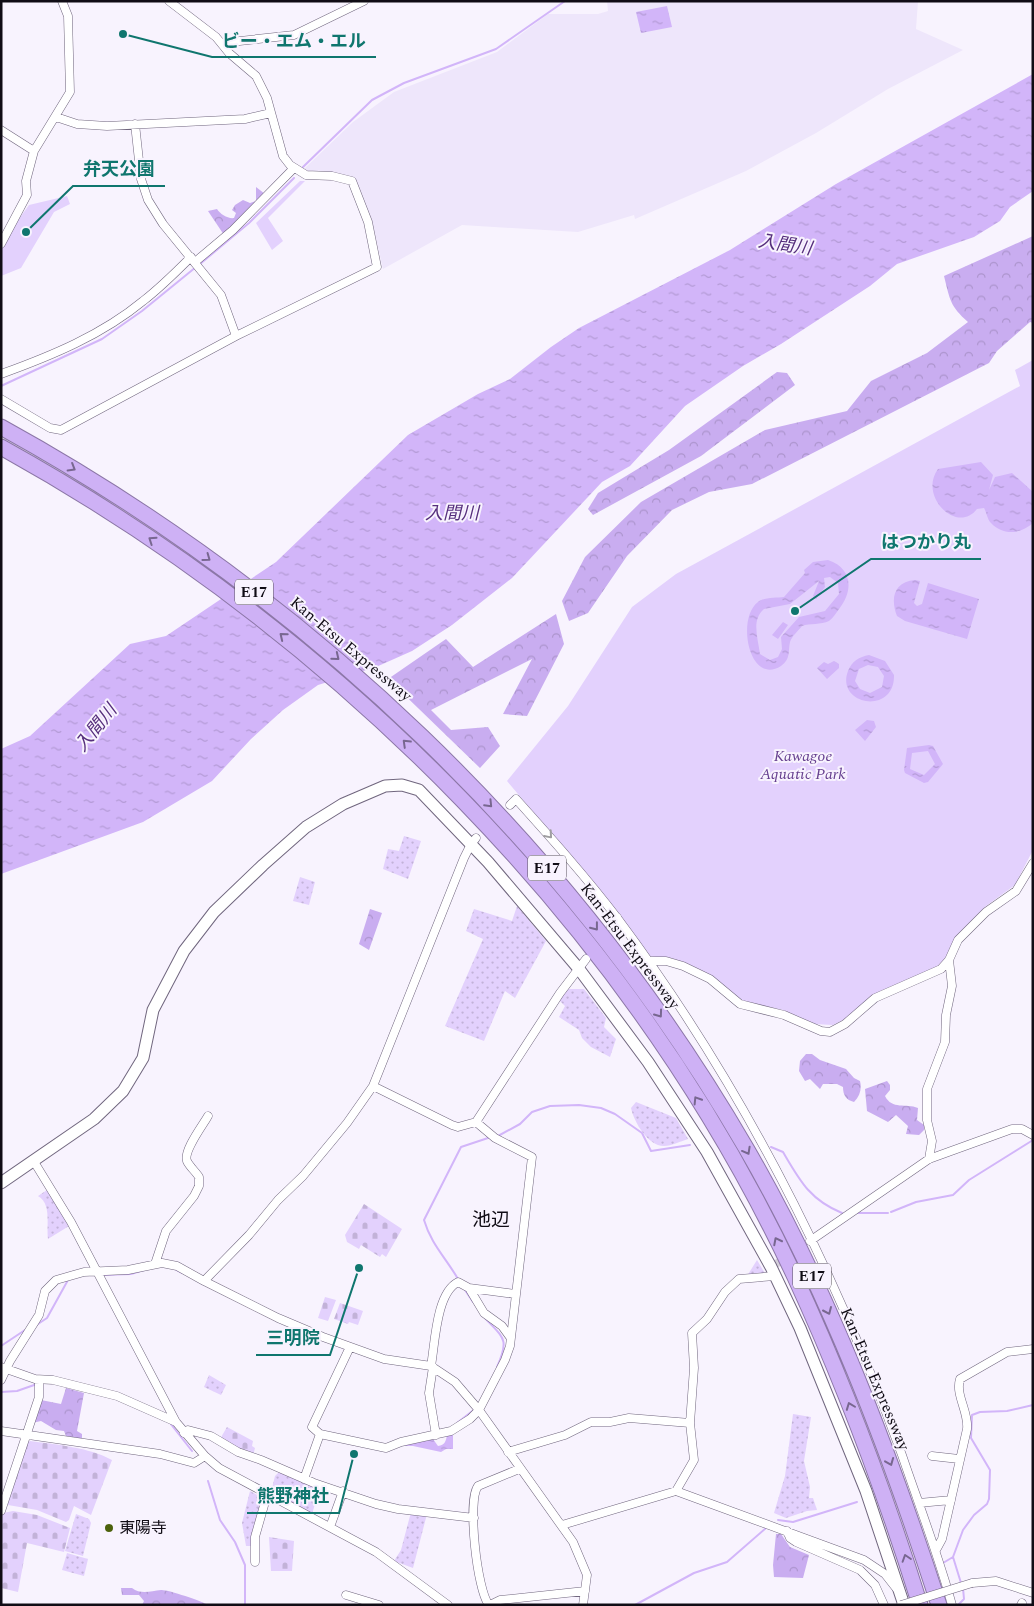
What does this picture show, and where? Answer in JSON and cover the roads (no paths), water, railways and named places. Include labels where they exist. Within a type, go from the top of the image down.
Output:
[{"type":"highway","name":"Kan-Etsu Expressway","points":[[1,427],[136,508],[247,586],[357,675],[456,769],[511,826],[567,892],[618,957],[705,1081],[746,1149],[805,1260],[851,1364],[893,1468],[939,1605]]},
{"type":"highway","name":"Kan-Etsu Expressway","points":[[1,447],[126,522],[233,597],[327,672],[441,776],[548,895],[605,967],[654,1035],[732,1156],[794,1276],[843,1388],[876,1474],[920,1605]]},
{"type":"street","points":[[1,244],[27,195],[26,181],[34,151],[67,100],[71,85],[68,16],[62,1]]},
{"type":"street","points":[[1,398],[50,428],[61,430],[236,336],[377,267],[368,222],[352,181],[332,176],[313,177],[294,168],[283,156],[267,98],[256,76],[221,43],[169,1]]},
{"type":"street","points":[[221,43],[294,35],[364,1]]},
{"type":"street","points":[[56,117],[88,126],[245,119],[272,113]]},
{"type":"street","points":[[135,124],[141,179],[148,200],[162,224],[221,295],[236,336]]},
{"type":"street","points":[[1,130],[34,151]]},
{"type":"street","points":[[1,374],[71,346],[112,323],[143,302],[196,263],[233,230],[294,168]]},
{"type":"street","points":[[1,1183],[94,1119],[123,1091],[143,1058],[156,1001],[195,935],[214,912],[256,872],[315,820],[378,788],[402,785],[419,790],[473,841],[535,915],[583,964],[690,1123],[774,1269],[866,1490],[903,1605],[972,1582],[996,1582],[1033,1593]]},
{"type":"street","points":[[510,805],[516,798],[617,917],[649,961],[747,1118],[810,1241],[880,1396],[936,1550],[952,1605]]},
{"type":"street","points":[[204,1281],[303,1176],[347,1123],[373,1086],[473,841]]},
{"type":"street","points":[[649,961],[666,961],[683,966],[710,979],[740,1004],[784,1014],[822,1031],[830,1032],[844,1024],[875,998],[929,976],[941,968],[949,960],[958,940],[986,912],[1016,891],[1033,863]]},
{"type":"street","points":[[611,927],[617,917]]},
{"type":"street","points":[[929,1159],[932,1141],[927,1120],[927,1089],[945,1042],[946,1015],[952,986],[949,960]]},
{"type":"street","points":[[373,1086],[452,1126],[458,1127],[476,1122],[560,993],[583,964]]},
{"type":"street","points":[[155,1264],[166,1230],[189,1203],[198,1188],[199,1177],[186,1161],[186,1156],[194,1138],[208,1116]]},
{"type":"street","points":[[350,1347],[312,1427],[320,1434],[386,1448],[401,1442],[436,1435],[461,1426],[479,1410],[505,1360],[510,1337],[532,1157],[493,1137],[476,1122]]},
{"type":"street","points":[[810,1241],[929,1159],[1012,1129],[1022,1129],[1033,1135]]},
{"type":"street","points":[[33,1160],[48,1182],[176,1422],[205,1456],[235,1478],[376,1552],[448,1605]]},
{"type":"street","points":[[1,1380],[4,1368],[39,1315],[46,1288],[62,1278],[128,1270],[162,1262],[177,1266],[278,1318],[350,1347],[387,1359],[432,1367],[455,1382],[479,1410],[519,1469],[562,1525],[585,1571],[583,1605]]},
{"type":"street","points":[[676,1491],[694,1460],[690,1423],[694,1368],[693,1330],[707,1319],[725,1292],[739,1279],[774,1269]]},
{"type":"street","points":[[436,1435],[429,1393],[439,1314],[447,1292],[458,1282],[469,1288],[514,1294]]},
{"type":"street","points":[[469,1288],[484,1313],[502,1326],[510,1337]]},
{"type":"street","points":[[936,1550],[942,1539],[968,1422],[959,1389],[960,1379],[1007,1352],[1028,1348],[1033,1349]]},
{"type":"street","points":[[4,1368],[39,1380],[53,1380],[117,1396],[176,1422]]},
{"type":"street","points":[[1,1511],[39,1397],[39,1380]]},
{"type":"street","points":[[508,1452],[565,1435],[591,1422],[610,1422],[629,1418],[690,1423]]},
{"type":"street","points":[[184,1433],[188,1430],[211,1436],[238,1452],[304,1479],[388,1508],[474,1518]]},
{"type":"street","points":[[1,1431],[160,1454],[194,1462],[205,1456]]},
{"type":"street","points":[[304,1479],[320,1434]]},
{"type":"street","points":[[932,1456],[959,1459]]},
{"type":"street","points":[[519,1469],[478,1486],[475,1492],[474,1518],[481,1588],[489,1605],[500,1600],[585,1591]]},
{"type":"street","points":[[562,1525],[676,1491],[864,1560],[885,1574],[899,1591]]},
{"type":"street","points":[[330,1527],[343,1492]]},
{"type":"street","points":[[255,1562],[255,1537],[267,1495]]},
{"type":"street","points":[[919,1503],[951,1500]]},
{"type":"street","points":[[787,1531],[790,1538],[796,1542],[860,1570],[875,1585],[884,1605]]},
{"type":"street","points":[[346,1595],[379,1605]]},
{"type":"water","points":[[667,6],[672,27],[641,33],[636,12]]},
{"type":"water","name":"入間川","points":[[1033,74],[1033,191],[1010,207],[1000,221],[974,237],[897,264],[870,286],[781,344],[743,366],[685,406],[630,466],[602,482],[512,578],[452,625],[412,651],[376,667],[318,685],[283,710],[251,739],[212,781],[143,822],[1,874],[1,749],[30,736],[130,644],[166,636],[276,562],[408,435],[478,394],[510,379],[579,328],[730,250],[836,184]]},
{"type":"water","points":[[981,462],[993,475],[989,490],[995,477],[1012,473],[1033,492],[1033,523],[1028,527],[1012,532],[1001,530],[991,523],[984,508],[977,509],[969,516],[960,518],[942,509],[936,500],[933,490],[933,480],[938,469]]},
{"type":"water","points":[[828,560],[842,568],[848,580],[847,594],[844,602],[829,621],[802,626],[791,640],[788,658],[781,666],[770,670],[761,667],[754,659],[749,648],[747,635],[751,610],[761,600],[784,597],[805,573],[804,570],[813,562]],"holes":[[[830,577],[838,583],[839,594],[825,611],[799,617],[781,637],[782,649],[778,657],[770,660],[760,654],[756,624],[760,613],[764,609],[790,604],[819,581],[813,596],[816,599],[825,587],[824,578]]]},
{"type":"water","points":[[908,581],[920,581],[914,603],[917,606],[922,604],[928,583],[979,599],[967,639],[905,621],[897,616],[894,597],[898,588]]},
{"type":"water","points":[[783,622],[788,625],[778,639],[772,635]]},
{"type":"water","points":[[869,655],[885,661],[894,675],[892,688],[885,696],[876,701],[866,701],[857,698],[850,692],[846,683],[848,671],[856,660]],"holes":[[[868,665],[878,667],[884,676],[882,687],[870,693],[860,689],[855,681],[859,669]]]},
{"type":"water","points":[[834,661],[839,664],[839,668],[827,679],[817,668],[824,662],[828,664]]},
{"type":"water","points":[[867,720],[874,721],[876,727],[865,741],[855,730]]},
{"type":"water","points":[[933,746],[943,764],[928,782],[924,783],[905,773],[907,748]],"holes":[[[928,751],[935,764],[924,775],[910,769],[912,753]]]},
{"type":"water","points":[[453,1433],[453,1449],[446,1449],[441,1452],[413,1446],[401,1446],[402,1444],[433,1439],[438,1446],[442,1445],[447,1435]]},
{"type":"waterway","points":[[303,167],[372,100],[404,83],[496,49],[565,1]]},
{"type":"waterway","points":[[200,264],[249,223],[294,178]]},
{"type":"waterway","points":[[1,386],[102,339],[142,311],[196,267]]},
{"type":"waterway","points":[[498,1136],[520,1124],[532,1112],[550,1106],[579,1105],[601,1108],[615,1114],[642,1133],[651,1151],[690,1145]]},
{"type":"waterway","points":[[458,1279],[435,1244],[424,1220],[461,1147],[491,1137]]},
{"type":"waterway","points":[[891,1212],[916,1202],[953,1195],[969,1180],[1033,1140]]},
{"type":"waterway","points":[[771,1147],[783,1152],[801,1181],[814,1196],[842,1213]]},
{"type":"waterway","points":[[855,1213],[888,1213]]},
{"type":"waterway","points":[[173,1268],[182,1273]]},
{"type":"waterway","points":[[102,1275],[131,1274],[144,1270]]},
{"type":"waterway","points":[[35,1326],[47,1318],[68,1280]]},
{"type":"waterway","points":[[465,1290],[473,1302]]},
{"type":"waterway","points":[[485,1318],[503,1339],[503,1350],[497,1367]]},
{"type":"waterway","points":[[1,1346],[25,1330]]},
{"type":"waterway","points":[[1,1392],[17,1391],[37,1384]]},
{"type":"waterway","points":[[943,1563],[953,1557],[963,1530],[974,1515],[987,1504],[989,1499],[990,1470],[971,1438],[972,1415],[980,1412],[1007,1411],[1033,1405]]},
{"type":"waterway","points":[[457,1423],[475,1409]]},
{"type":"waterway","points":[[170,1423],[192,1451]]},
{"type":"waterway","points":[[208,1481],[220,1520],[235,1542],[245,1565],[245,1605]]},
{"type":"waterway","points":[[778,1520],[793,1522],[857,1502]]},
{"type":"waterway","points":[[635,1605],[694,1573],[727,1562],[766,1528]]},
{"type":"waterway","points":[[953,1557],[961,1583]]},
{"type":"waterway","points":[[958,1605],[964,1599],[963,1588]]},
{"type":"tunnel","points":[[776,1264],[802,1247]]},
{"type":"place","name":"ビー・エム・エル","points":[[123,34]]},
{"type":"place","name":"弁天公園","points":[[26,232]]},
{"type":"place","name":"はつかり丸","points":[[795,611]]},
{"type":"place","name":"三明院","points":[[359,1268]]},
{"type":"place","name":"熊野神社","points":[[354,1454]]},
{"type":"place","name":"東陽寺","points":[[109,1528]]},
{"type":"district","name":"池辺","points":[[491,1220]]},
{"type":"park label","name":"Kawagoe Aquatic Park","points":[[803,765]]}]
